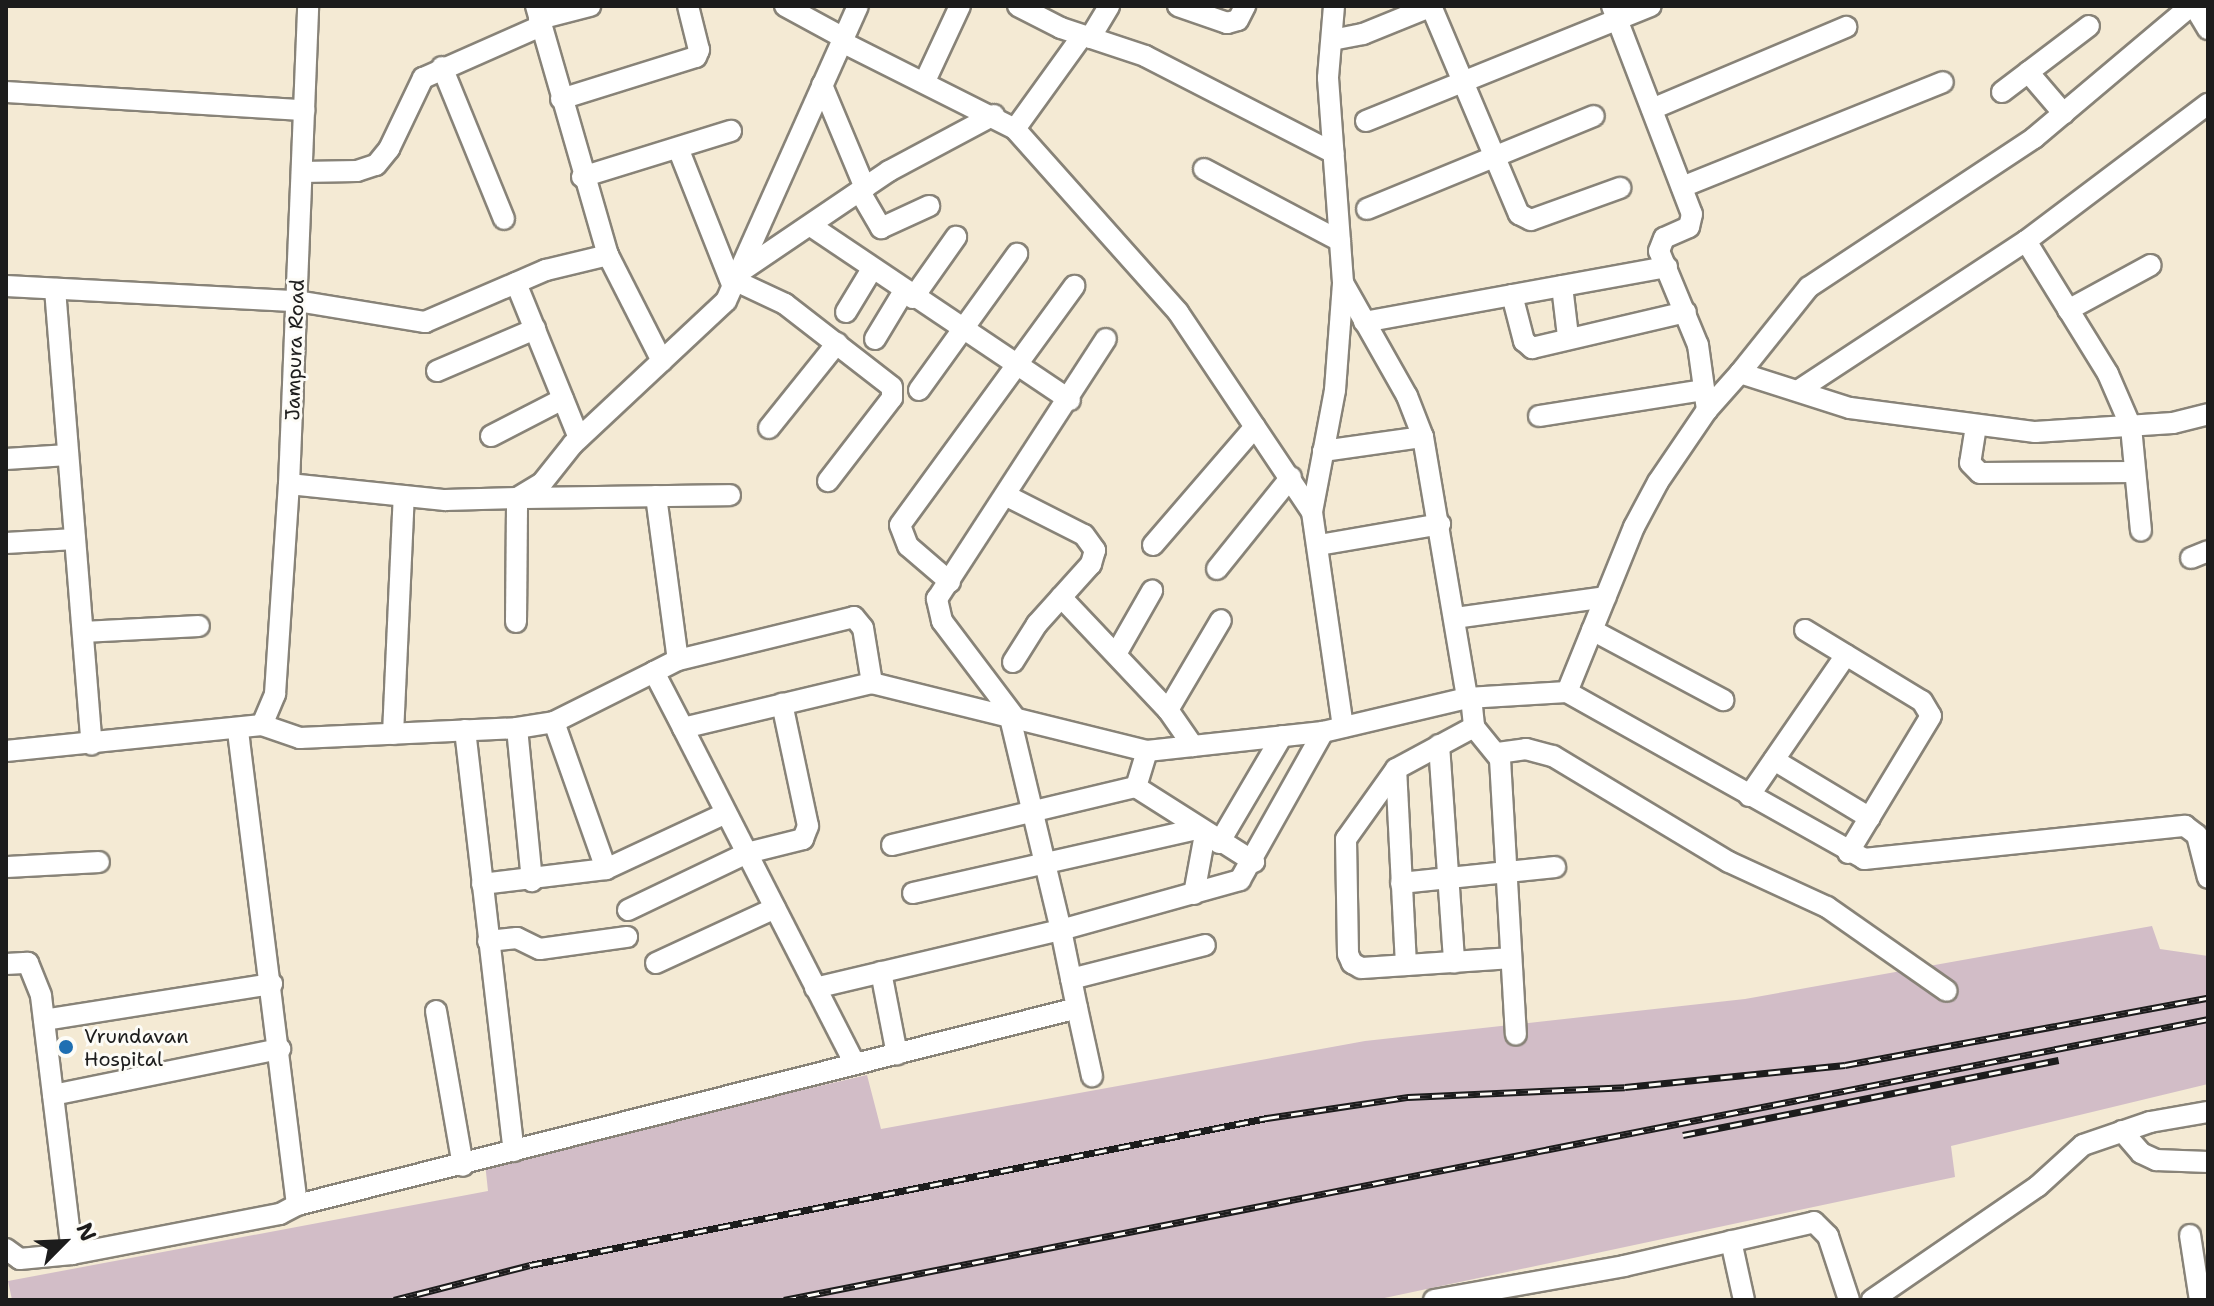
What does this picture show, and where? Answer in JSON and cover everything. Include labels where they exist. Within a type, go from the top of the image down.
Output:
[{"type":"street","name":"Jampura Road","points":[[262,725],[275,694],[289,484],[308,6]]},
{"type":"street","points":[[302,172],[357,171],[376,165],[389,149],[415,87],[442,67],[539,17],[590,6]]},
{"type":"street","points":[[561,99],[696,57],[699,50],[688,6]]},
{"type":"street","points":[[785,6],[843,40],[994,115],[1015,129],[1178,312],[1312,512],[1319,545],[1333,730],[1254,862],[1240,880],[1061,930],[815,988]]},
{"type":"street","points":[[517,498],[542,483],[579,438],[726,301],[858,6]]},
{"type":"street","points":[[925,81],[960,6]]},
{"type":"street","points":[[1018,6],[1086,37],[1145,56],[1334,153]]},
{"type":"street","points":[[1015,129],[1109,6]]},
{"type":"street","points":[[1178,6],[1227,23],[1238,20],[1245,6]]},
{"type":"street","points":[[1312,512],[1335,390],[1343,283],[1328,78],[1334,6]]},
{"type":"street","points":[[1332,40],[1363,34],[1431,6],[1460,83],[1525,220],[1620,188]]},
{"type":"street","points":[[1366,121],[1460,83],[1614,13],[1651,6]]},
{"type":"street","points":[[1567,692],[1634,527],[1706,400],[1740,373],[1809,287],[1965,189],[2064,114],[2192,6],[2208,29]]},
{"type":"street","points":[[1614,13],[1692,214],[1685,230],[1661,241],[1659,251],[1698,345],[1706,400]]},
{"type":"street","points":[[539,17],[582,177],[608,255],[662,361]]},
{"type":"street","points":[[2002,92],[2089,26]]},
{"type":"street","points":[[1652,109],[1846,27]]},
{"type":"street","points":[[442,67],[504,219]]},
{"type":"street","points":[[2028,72],[2064,114]]},
{"type":"street","points":[[1682,187],[1943,82]]},
{"type":"street","points":[[822,85],[862,190],[881,228],[929,206]]},
{"type":"street","points":[[6,92],[304,110]]},
{"type":"street","points":[[1799,390],[2026,241],[2208,104]]},
{"type":"street","points":[[736,280],[862,190],[994,115]]},
{"type":"street","points":[[1367,209],[1494,160],[1594,116]]},
{"type":"street","points":[[582,177],[731,131]]},
{"type":"street","points":[[678,148],[736,280],[785,304],[888,382],[894,393],[828,481]]},
{"type":"street","points":[[1204,169],[1340,241]]},
{"type":"street","points":[[811,226],[961,331],[1070,400]]},
{"type":"street","points":[[875,339],[956,237]]},
{"type":"street","points":[[2026,241],[2108,374],[2131,427],[2141,531]]},
{"type":"street","points":[[919,390],[1017,254]]},
{"type":"street","points":[[6,286],[297,301],[425,322],[560,265],[608,255]]},
{"type":"street","points":[[2068,310],[2151,265]]},
{"type":"street","points":[[1364,322],[1667,267]]},
{"type":"street","points":[[846,312],[872,269]]},
{"type":"street","points":[[516,283],[579,438]]},
{"type":"street","points":[[1343,283],[1407,396],[1423,437],[1474,727],[1498,753],[1516,1035]]},
{"type":"street","points":[[950,582],[908,546],[900,525],[1013,365],[1074,286]]},
{"type":"street","points":[[1562,286],[1568,336]]},
{"type":"street","points":[[55,289],[92,745]]},
{"type":"street","points":[[1512,295],[1528,346],[1686,312]]},
{"type":"street","points":[[437,371],[535,329]]},
{"type":"street","points":[[1092,1076],[1061,930],[1030,812],[1013,718],[942,621],[937,599],[1070,400],[1106,339]]},
{"type":"street","points":[[769,428],[837,343]]},
{"type":"street","points":[[1740,373],[1850,408],[2035,432],[2131,427],[2208,414]]},
{"type":"street","points":[[491,436],[563,399]]},
{"type":"street","points":[[1539,416],[1706,400]]},
{"type":"street","points":[[1976,426],[1970,463],[1980,473],[2135,472]]},
{"type":"street","points":[[1153,545],[1255,427]]},
{"type":"street","points":[[1323,451],[1423,437]]},
{"type":"street","points":[[6,459],[68,455]]},
{"type":"street","points":[[1217,569],[1291,477]]},
{"type":"street","points":[[289,484],[404,496],[730,495]]},
{"type":"street","points":[[393,734],[404,496]]},
{"type":"street","points":[[656,496],[678,660]]},
{"type":"street","points":[[1007,496],[1092,542],[1091,564],[1061,597],[1013,662]]},
{"type":"street","points":[[516,622],[517,498]]},
{"type":"street","points":[[1319,545],[1440,524]]},
{"type":"street","points":[[6,543],[75,539]]},
{"type":"street","points":[[1116,654],[1152,591]]},
{"type":"street","points":[[1061,597],[1168,710],[1193,746]]},
{"type":"street","points":[[1455,618],[1606,597]]},
{"type":"street","points":[[6,751],[92,745],[262,725],[300,738],[517,728],[554,722],[678,660],[854,617],[863,628],[872,683]]},
{"type":"street","points":[[1168,710],[1221,620]]},
{"type":"street","points":[[83,632],[199,626]]},
{"type":"street","points":[[1592,630],[1723,700]]},
{"type":"street","points":[[1805,630],[1922,701],[1931,716],[1848,853]]},
{"type":"street","points":[[1749,796],[1846,655]]},
{"type":"street","points":[[654,672],[855,1064]]},
{"type":"street","points":[[683,728],[872,683],[1147,751],[1333,730],[1469,698],[1567,692],[1848,853],[1877,860],[2185,826],[2197,835],[2208,878]]},
{"type":"street","points":[[628,910],[747,853],[803,839],[808,826],[782,704]]},
{"type":"street","points":[[554,722],[606,869]]},
{"type":"street","points":[[1474,727],[1396,769],[1353,823],[1346,839],[1348,954],[1361,968],[1510,958]]},
{"type":"street","points":[[517,728],[532,881]]},
{"type":"street","points":[[238,729],[297,1205]]},
{"type":"street","points":[[465,730],[514,1151]]},
{"type":"street","points":[[1194,894],[1207,835],[1282,736]]},
{"type":"street","points":[[1439,745],[1454,962]]},
{"type":"street","points":[[1498,753],[1526,749],[1553,756],[1729,862],[1827,907],[1947,991]]},
{"type":"street","points":[[1136,787],[1147,751]]},
{"type":"street","points":[[1774,760],[1870,818]]},
{"type":"street","points":[[1396,769],[1406,965]]},
{"type":"street","points":[[892,845],[1136,787],[1207,835],[1254,862]]},
{"type":"street","points":[[482,884],[532,881],[606,869],[726,813]]},
{"type":"street","points":[[913,893],[1043,864],[1207,835]]},
{"type":"street","points":[[6,867],[99,862]]},
{"type":"street","points":[[1401,883],[1555,867]]},
{"type":"street","points":[[656,963],[775,908]]},
{"type":"street","points":[[488,941],[517,938],[540,949],[627,937]]},
{"type":"street","points":[[1071,979],[1205,945]]},
{"type":"street","points":[[6,964],[28,963],[34,970],[44,1020],[72,1254]]},
{"type":"street","points":[[881,972],[897,1054]]},
{"type":"street","points":[[44,1020],[272,984]]},
{"type":"street","points":[[6,1249],[20,1259],[72,1254],[280,1214],[297,1205],[463,1166],[1077,1008]]},
{"type":"street","points":[[436,1011],[463,1166]]},
{"type":"street","points":[[53,1095],[280,1049]]},
{"type":"street","points":[[1872,1300],[2062,1162],[2122,1131],[2208,1112]]},
{"type":"street","points":[[2122,1131],[2141,1153],[2156,1160],[2208,1162]]},
{"type":"street","points":[[1434,1300],[1814,1222],[1828,1236],[1849,1300]]},
{"type":"street","points":[[2190,1235],[2200,1300]]},
{"type":"street","points":[[1731,1241],[1744,1300]]},
{"type":"shaded area","points":[[2152,926],[2160,949],[2208,956],[2208,1084],[1951,1146],[1955,1177],[1375,1300],[12,1300],[8,1281],[488,1191],[485,1163],[867,1075],[881,1129],[1365,1041],[1745,999]]},
{"type":"railway","points":[[394,1300],[530,1265],[1267,1118],[1408,1097],[1625,1087],[1845,1065],[2208,998]]},
{"type":"railway","points":[[784,1300],[2208,1019]]},
{"type":"railway","points":[[1683,1135],[2059,1060]]},
{"type":"place","name":"Vrundavan Hospital","points":[[66,1047]]}]
